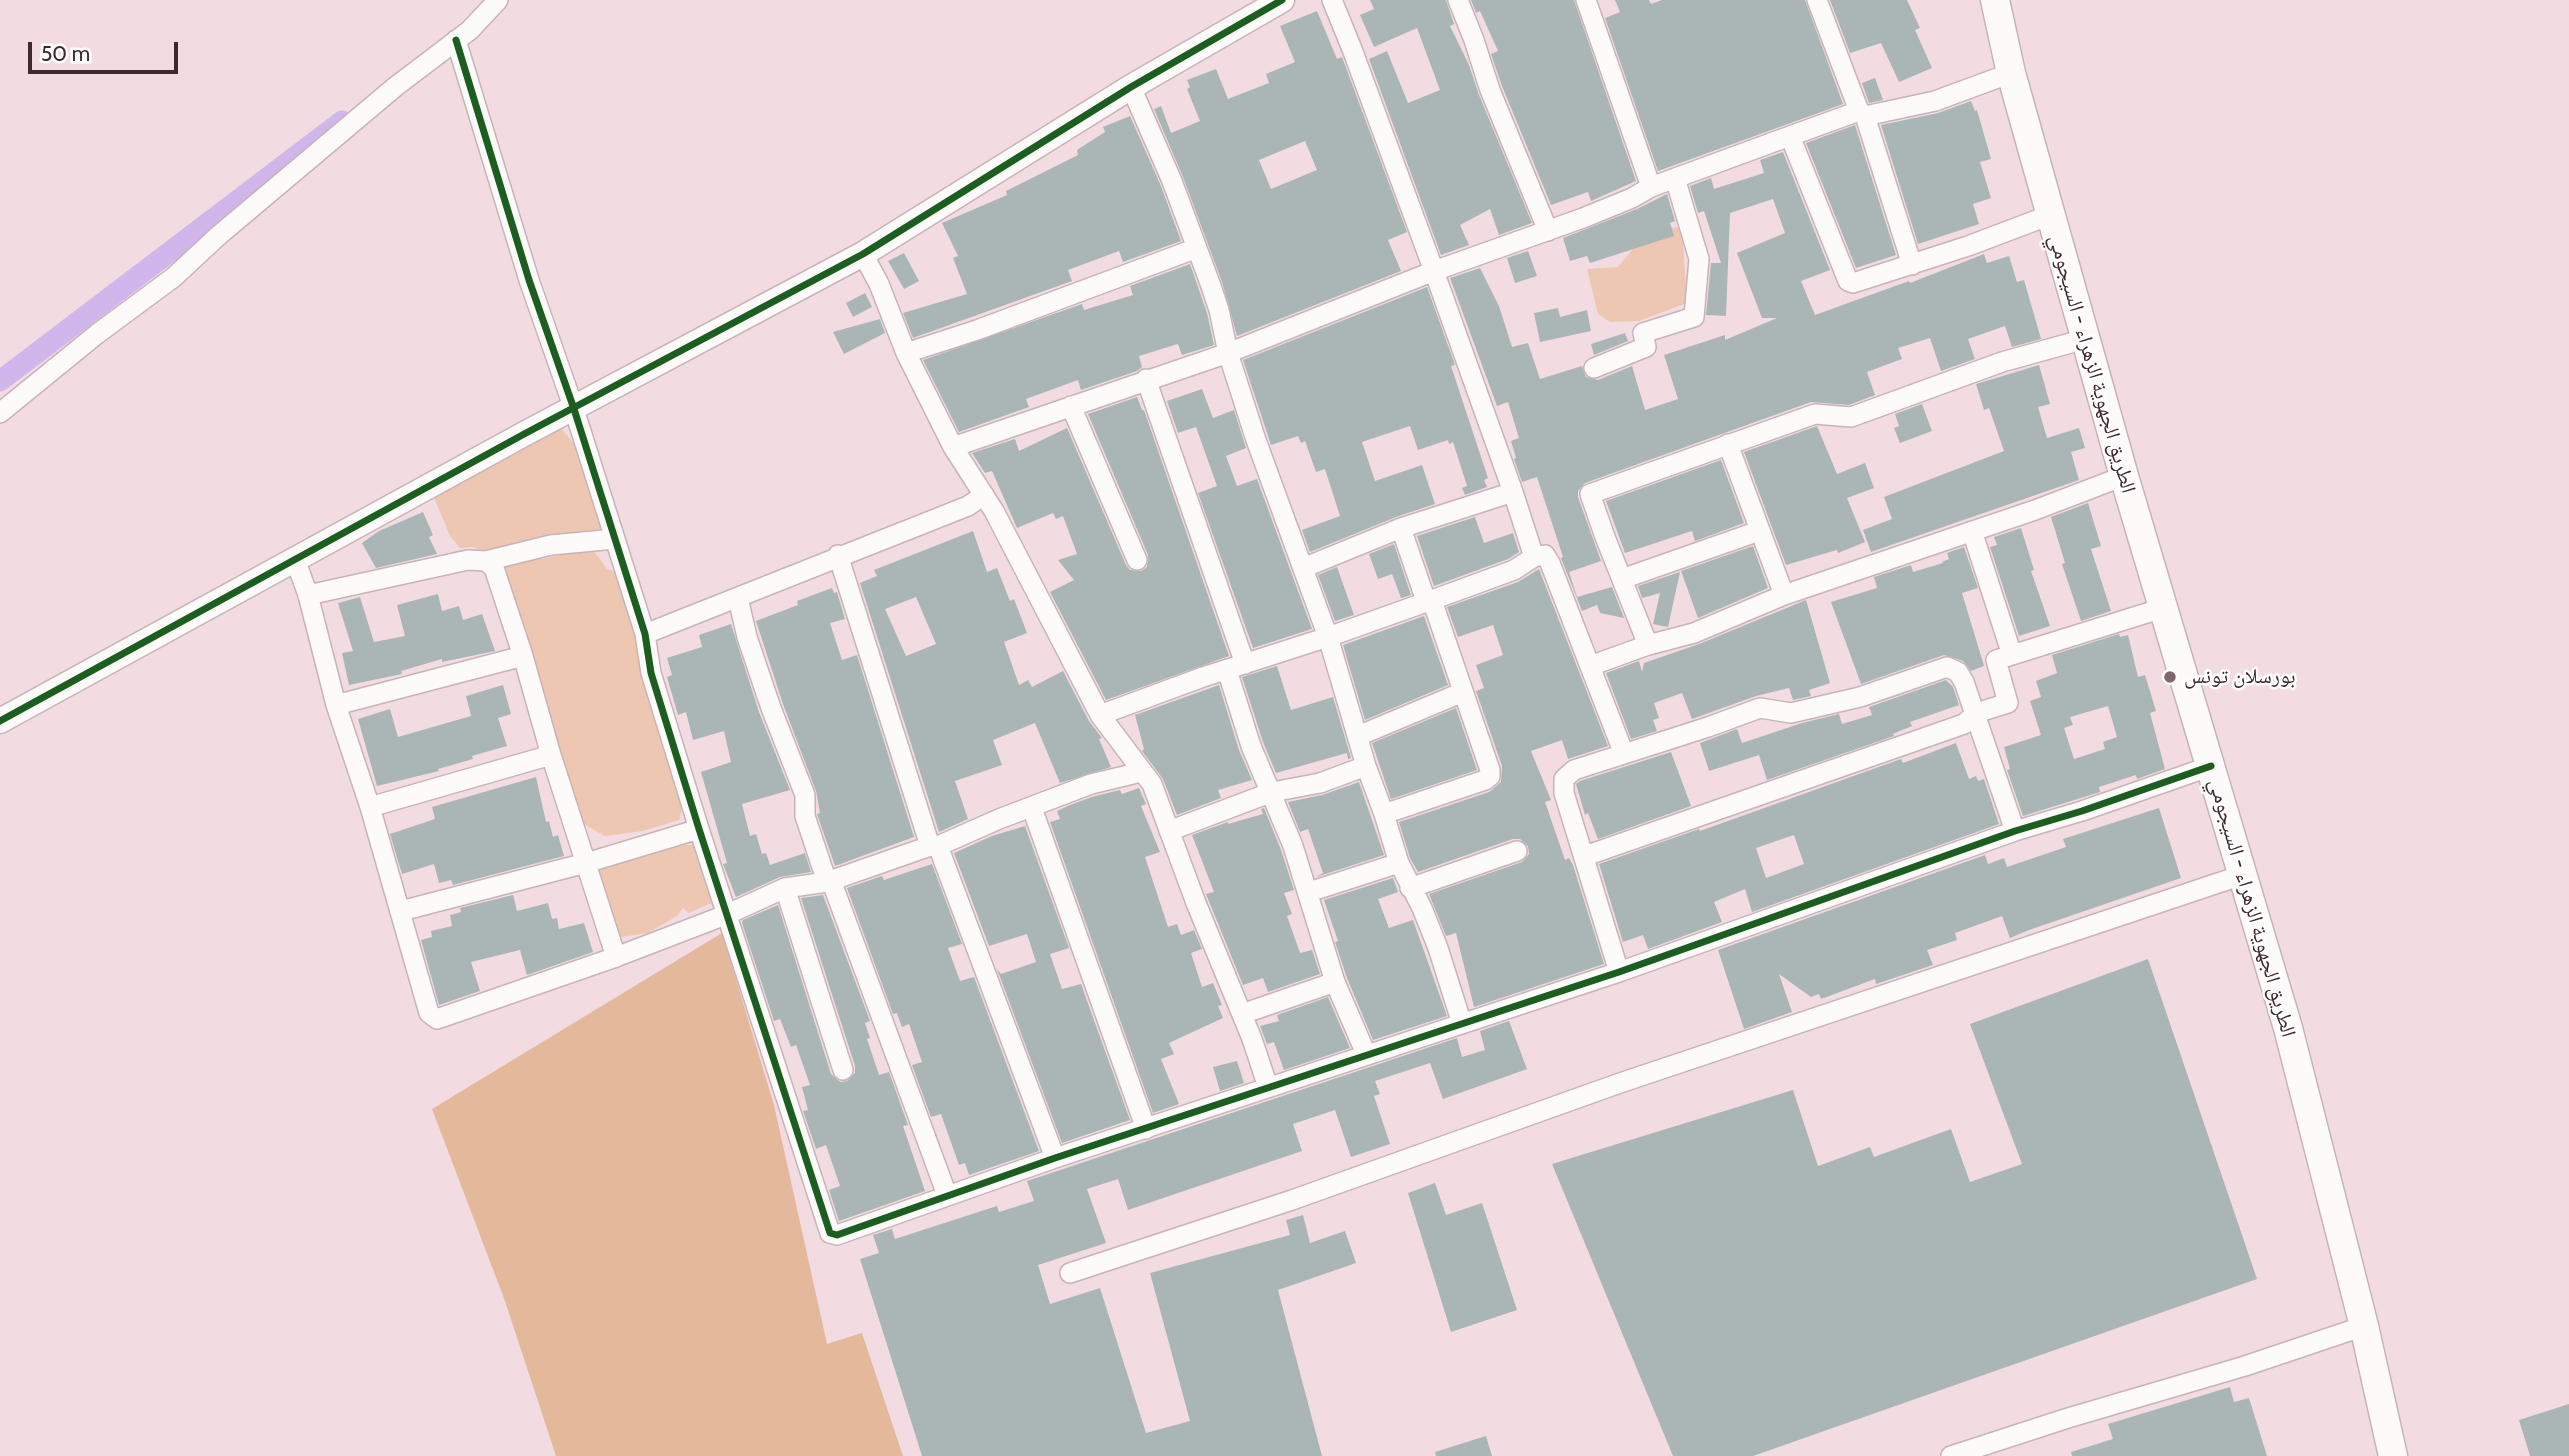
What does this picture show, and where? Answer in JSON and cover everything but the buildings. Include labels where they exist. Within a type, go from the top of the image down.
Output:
[{"type":"main road","name":"الطريق الجهوية الزهراء - السيجومي","points":[[1995,0],[2011,73],[2123,477],[2288,1028],[2364,1326],[2393,1456]]},
{"type":"street","points":[[0,413],[97,334],[174,277],[218,236],[384,96],[456,40],[498,0]]},
{"type":"street","points":[[0,721],[863,254],[1130,87],[1282,0]]},
{"type":"street","points":[[1332,0],[1434,271],[1534,557]]},
{"type":"street","points":[[1458,0],[1490,90],[1548,231]]},
{"type":"street","points":[[1586,0],[1651,187]]},
{"type":"street","points":[[1817,0],[1862,113],[1912,265]]},
{"type":"street","points":[[456,40],[529,280],[575,409],[645,634],[651,673],[699,829],[830,1233],[837,1235],[1055,1158],[1619,972],[2015,831],[2082,811],[2211,766]]},
{"type":"street","points":[[953,447],[1228,353],[1434,271],[1548,231],[1632,198],[1651,187],[1790,136],[1862,113],[1935,101],[2011,73]]},
{"type":"street","points":[[1130,87],[1172,181],[1219,310],[1228,353],[1256,440],[1328,637],[1366,766],[1399,863],[1422,908],[1438,948],[1462,1024]]},
{"type":"street","points":[[1790,136],[1849,281],[1857,284],[2050,215]]},
{"type":"street","points":[[1594,368],[1646,347],[1643,333],[1693,317],[1699,259],[1675,178]]},
{"type":"street","points":[[906,353],[977,330],[1197,248]]},
{"type":"street","points":[[863,254],[879,284],[906,353],[953,447],[984,495],[1100,715],[1152,784],[1268,1087]]},
{"type":"street","points":[[1648,645],[1590,494],[1815,414],[1851,417],[2002,362],[2085,339]]},
{"type":"street","points":[[1146,379],[1236,667],[1251,746],[1272,792],[1308,892],[1335,982],[1366,1054]]},
{"type":"street","points":[[1071,406],[1136,560]]},
{"type":"street","points":[[1728,444],[1784,595]]},
{"type":"street","points":[[1590,666],[1648,645],[1694,633],[1784,595],[2123,477]]},
{"type":"street","points":[[1303,568],[1401,528],[1513,492]]},
{"type":"street","points":[[645,634],[838,555],[968,506],[984,495]]},
{"type":"street","points":[[1384,814],[1490,776],[1463,692],[1401,528]]},
{"type":"street","points":[[1622,579],[1759,531]]},
{"type":"street","points":[[1972,531],[2012,655]]},
{"type":"street","points":[[308,595],[468,561],[486,561],[551,545],[615,538]]},
{"type":"street","points":[[838,555],[934,846],[1055,1158]]},
{"type":"street","points":[[1100,715],[1429,601],[1514,570],[1534,557],[1545,555],[1624,754]]},
{"type":"street","points":[[296,559],[336,705],[370,807],[429,1013],[437,1019],[617,957],[728,914],[785,888],[829,881],[934,846],[1091,784],[1141,772]]},
{"type":"street","points":[[486,561],[494,568],[617,957]]},
{"type":"street","points":[[738,598],[747,636],[771,708],[805,795],[806,816],[947,1195]]},
{"type":"street","points":[[1585,856],[1964,724],[1976,713],[2008,703],[1996,660],[2163,608]]},
{"type":"street","points":[[336,705],[523,656]]},
{"type":"street","points":[[1619,972],[1564,793],[1564,779],[1574,770],[1760,708],[1791,713],[1860,697],[1947,667],[1958,672],[1964,682],[2015,831]]},
{"type":"street","points":[[1358,736],[1463,692]]},
{"type":"street","points":[[370,807],[551,755]]},
{"type":"street","points":[[1168,831],[1272,792],[1321,783],[1366,766]]},
{"type":"street","points":[[1032,808],[1146,1129]]},
{"type":"street","points":[[401,912],[586,863],[699,829]]},
{"type":"street","points":[[1410,888],[1517,851]]},
{"type":"street","points":[[1308,892],[1399,863]]},
{"type":"street","points":[[1070,1273],[1292,1200],[1620,1083],[2242,875]]},
{"type":"street","points":[[785,888],[843,1070]]},
{"type":"street","points":[[1242,1014],[1335,982]]},
{"type":"street","points":[[1951,1456],[2245,1366],[2364,1326]]},
{"type":"shaded area","points":[[1678,227],[1683,243],[1687,303],[1639,321],[1610,322],[1598,314],[1587,269],[1618,267],[1648,231]]},
{"type":"shaded area","points":[[559,426],[573,442],[601,516],[600,536],[485,552],[473,547],[460,548],[450,536],[433,495]]},
{"type":"shaded area","points":[[592,548],[607,569],[623,574],[683,804],[679,820],[643,831],[605,836],[578,821],[524,626],[500,558],[542,559]]},
{"type":"shaded area","points":[[677,839],[685,845],[707,845],[729,888],[711,903],[689,913],[683,908],[677,916],[648,933],[614,938],[598,869]]},
{"type":"shaded area","points":[[722,933],[774,1105],[827,1344],[862,1333],[903,1456],[556,1456],[505,1301],[432,1109]]},
{"type":"waterway","points":[[0,381],[342,121]]},
{"type":"cycle path","points":[[0,721],[526,433],[863,254],[1131,87],[1282,0]]},
{"type":"cycle path","points":[[456,40],[529,280],[574,409],[645,634],[651,673],[699,829],[830,1233],[837,1235],[1055,1158],[1619,972],[2015,831],[2082,811],[2211,766]]},
{"type":"place","name":"بورسلان تونس","points":[[2170,677]]}]
